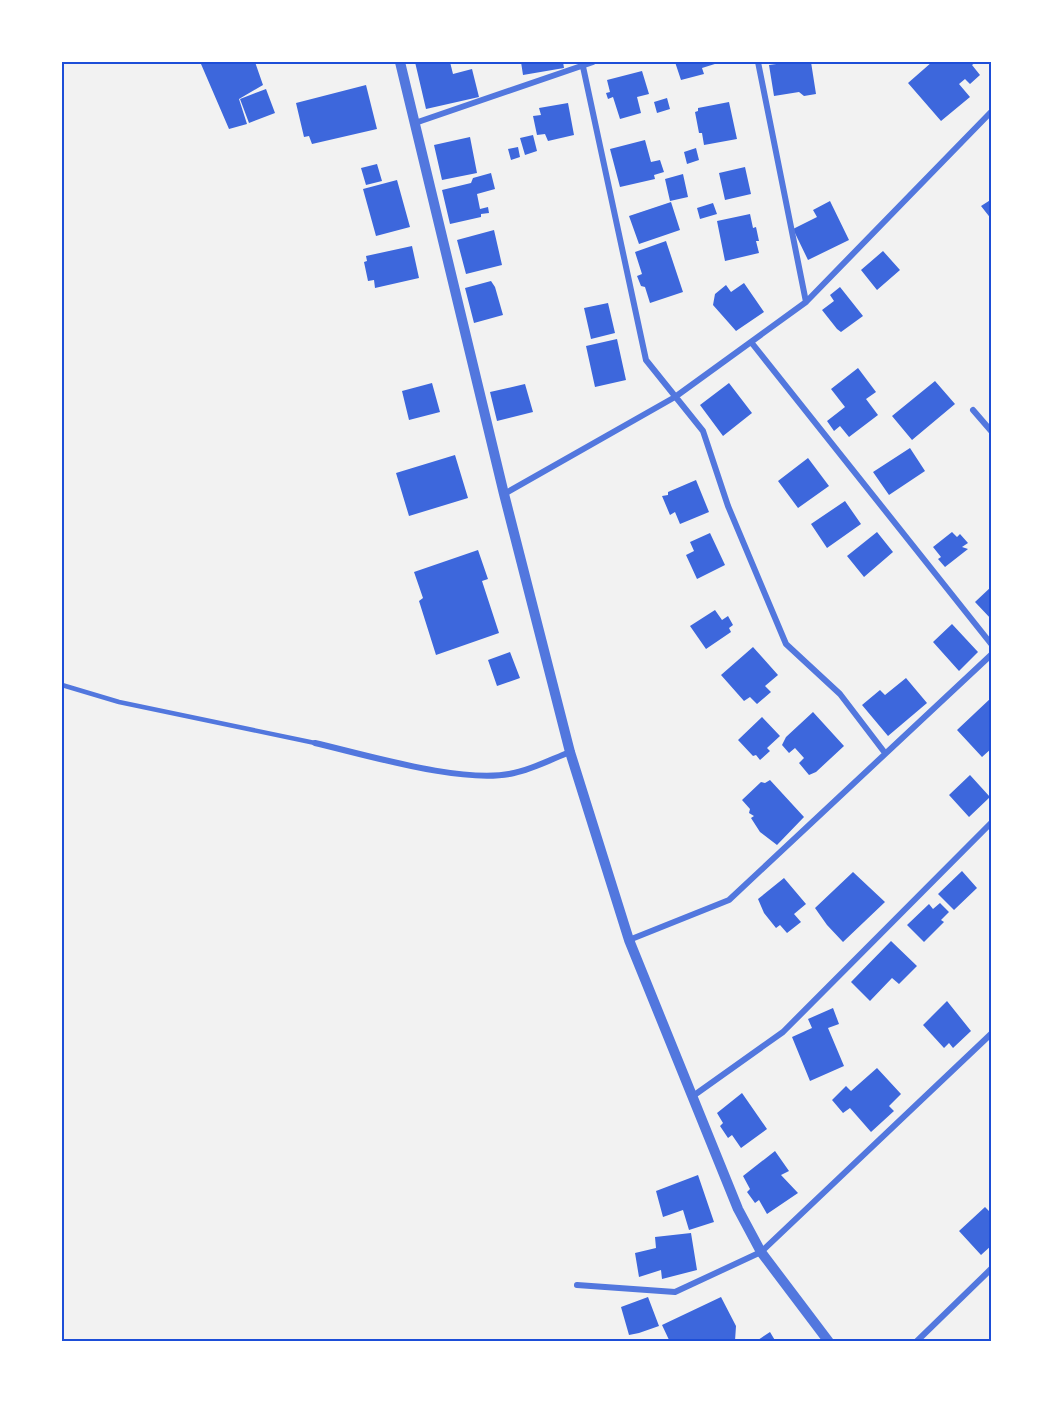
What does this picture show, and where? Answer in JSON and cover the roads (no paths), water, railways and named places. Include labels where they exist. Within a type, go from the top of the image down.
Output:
[{"type":"street","points":[[400,62],[504,494],[570,752],[629,940],[738,1209],[761,1252],[829,1341]]},
{"type":"street","points":[[415,123],[583,63],[593,62]]},
{"type":"street","points":[[758,62],[806,302]]},
{"type":"street","points":[[583,63],[646,360],[703,431],[728,506],[786,645],[840,694],[885,753]]},
{"type":"street","points":[[504,494],[675,397],[806,302],[992,111]]},
{"type":"street","points":[[751,342],[992,645]]},
{"type":"street","points":[[973,410],[992,432]]},
{"type":"street","points":[[629,940],[729,900],[992,654]]},
{"type":"street","points":[[315,743],[425,768],[475,776],[513,774],[570,752]]},
{"type":"street","points":[[693,1096],[783,1032],[992,822]]},
{"type":"street","points":[[577,1285],[675,1292],[761,1252],[992,1033]]},
{"type":"street","points":[[916,1341],[992,1268]]},
{"type":"lane","points":[[62,685],[119,702],[315,743]]}]
